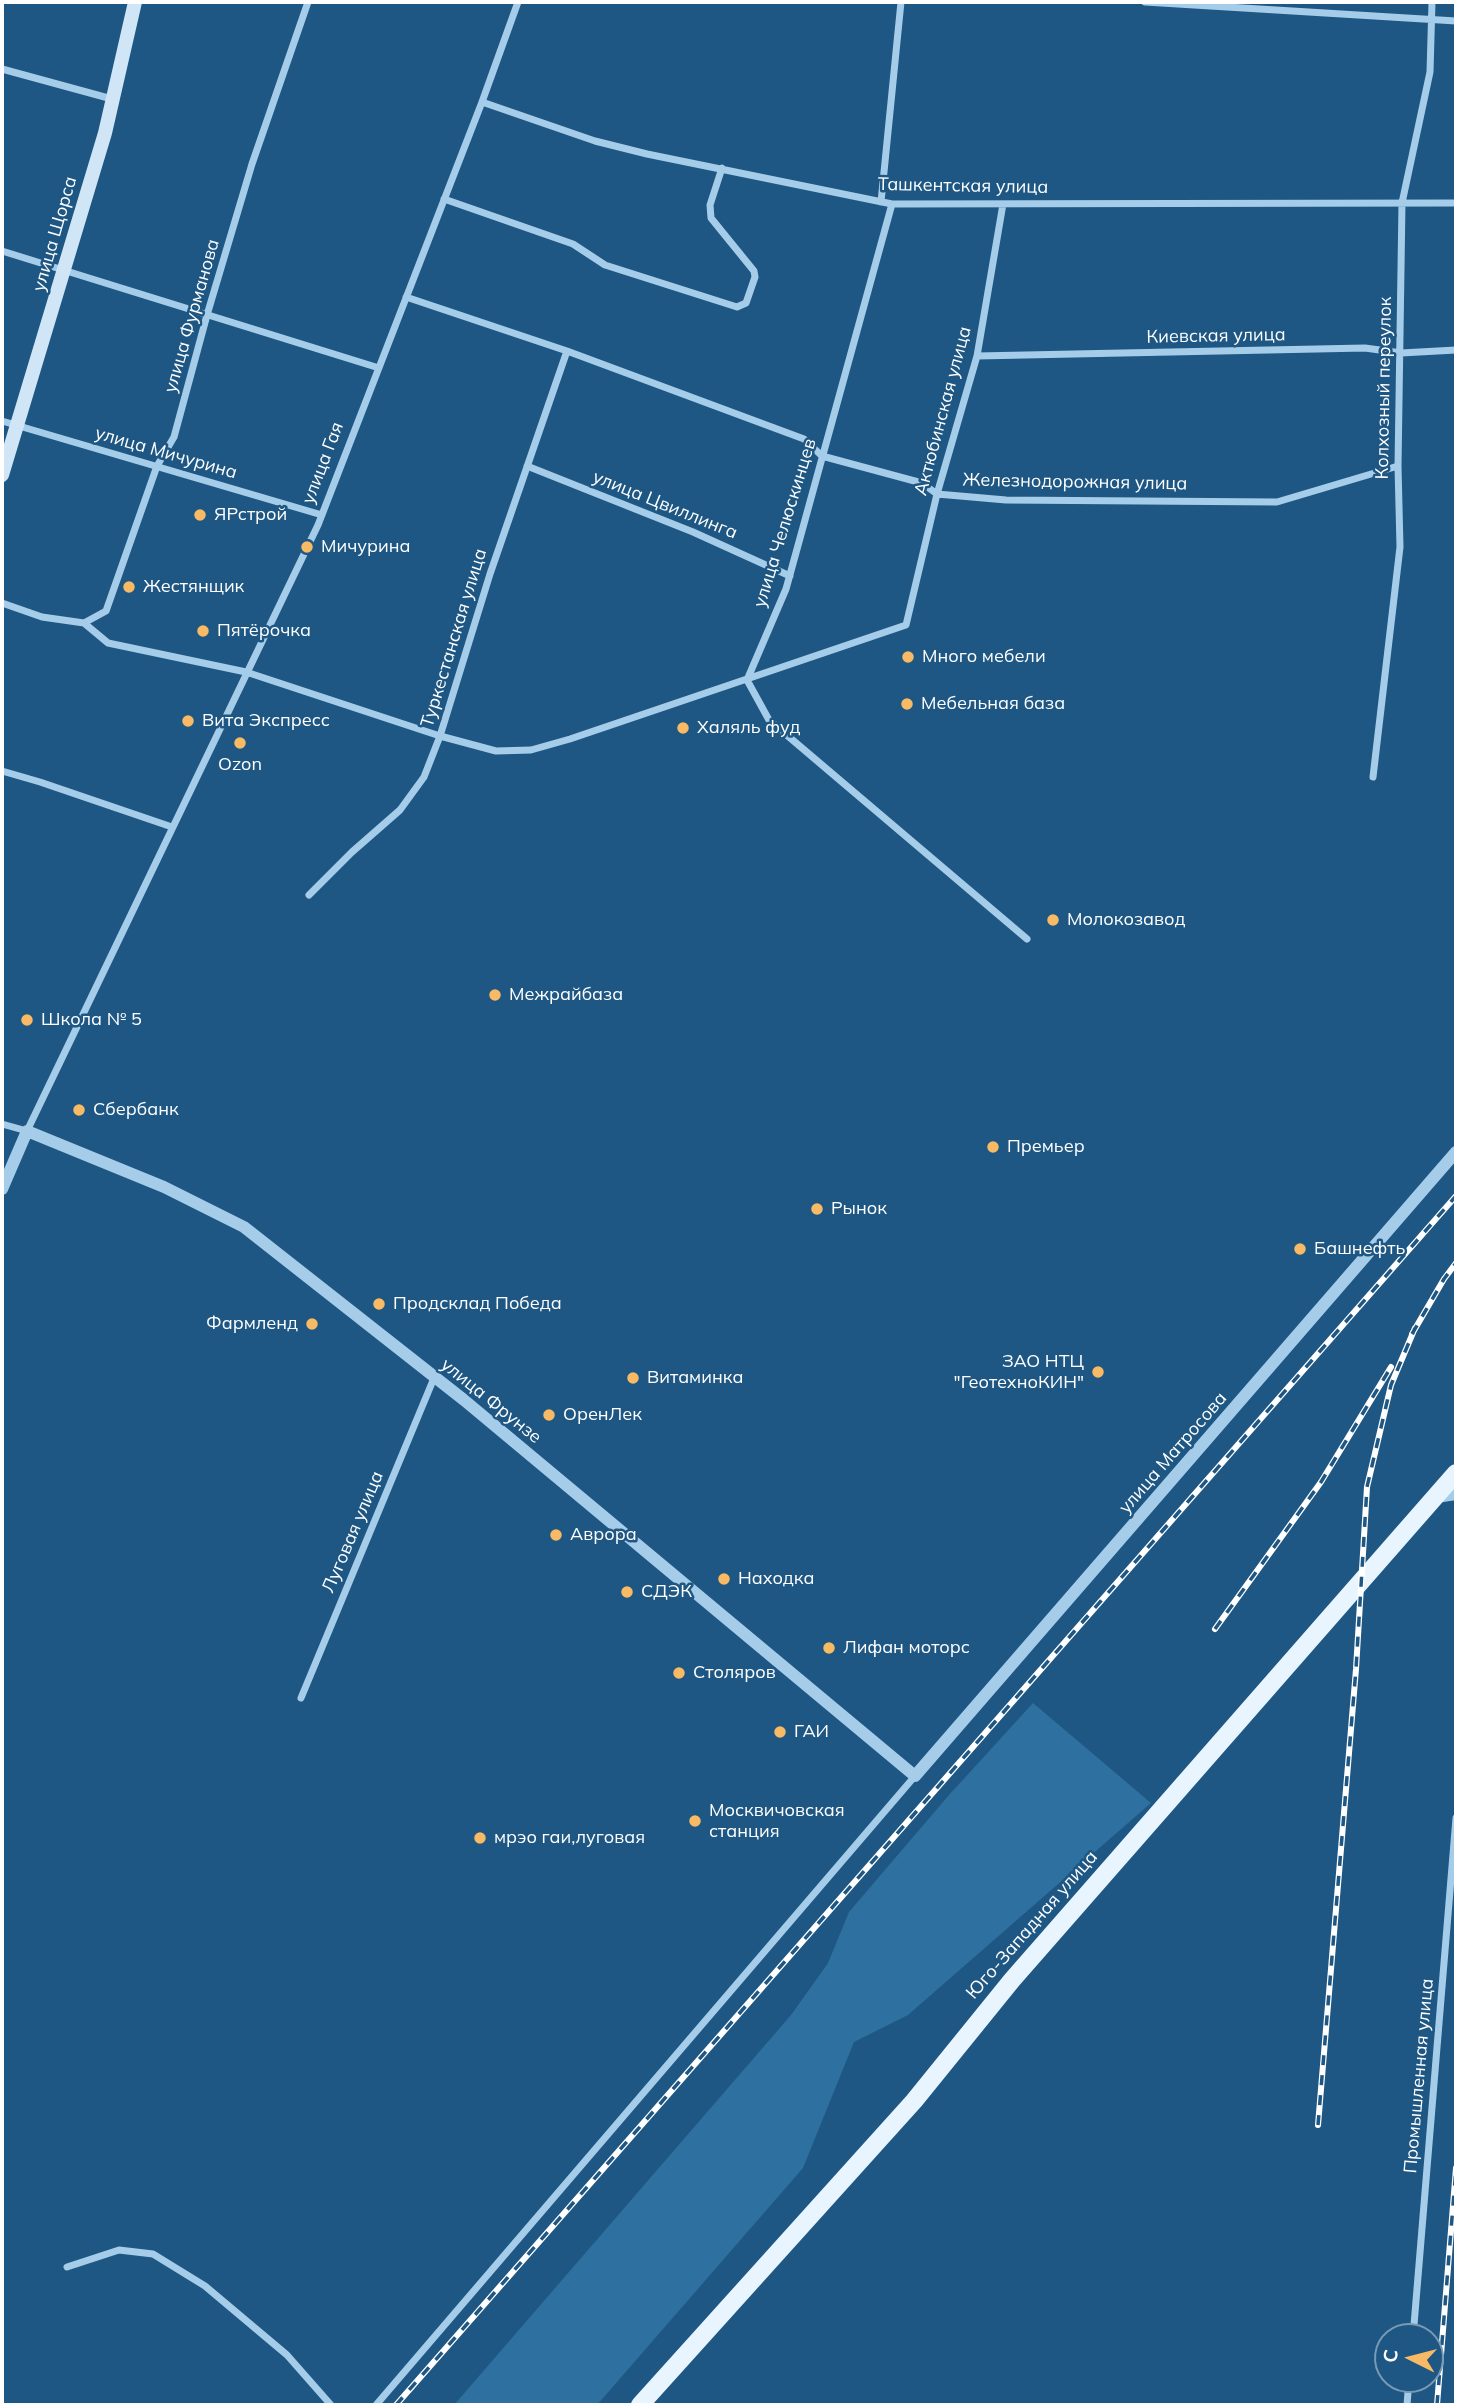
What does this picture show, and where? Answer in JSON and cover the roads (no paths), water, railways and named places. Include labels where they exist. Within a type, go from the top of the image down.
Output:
[{"type":"main road","name":"улица Щорса","points":[[2,475],[113,99],[135,2]]},
{"type":"main road","name":"Юго-Западная улица","points":[[640,2405],[914,2101],[1012,1980],[1456,1473]]},
{"type":"street","name":"улица Фурманова","points":[[84,623],[106,611],[157,467],[174,437],[207,314],[253,164],[308,2]]},
{"type":"street","name":"улица Гая","points":[[2,1189],[27,1131],[322,515],[518,2]]},
{"type":"street","points":[[881,202],[901,2]]},
{"type":"street","points":[[1145,2],[1456,21]]},
{"type":"street","name":"Колхозный переулок","points":[[1373,777],[1400,547],[1398,466],[1402,203],[1430,72],[1432,2]]},
{"type":"street","points":[[2,68],[113,99]]},
{"type":"street","name":"Ташкентская улица","points":[[482,102],[595,141],[647,154],[892,204],[1456,203]]},
{"type":"street","points":[[444,199],[573,244],[605,265],[737,307],[746,303],[755,277],[751,266],[711,218],[710,205],[722,168]]},
{"type":"street","name":"улица Челюскинцев","points":[[747,680],[790,576],[892,204]]},
{"type":"street","name":"Актюбинская улица","points":[[747,680],[906,625],[937,494],[977,356],[1003,204]]},
{"type":"street","points":[[2,251],[379,368]]},
{"type":"street","name":"Железнодорожная улица","points":[[406,297],[567,351],[804,439],[822,456],[922,484],[937,494],[1006,500],[1277,502],[1398,466]]},
{"type":"street","name":"Киевская улица","points":[[977,356],[1365,348],[1401,353],[1456,350]]},
{"type":"street","name":"Туркестанская улица","points":[[309,895],[400,810],[424,777],[440,736],[490,574],[567,351]]},
{"type":"street","name":"улица Мичурина","points":[[2,421],[322,515]]},
{"type":"street","name":"улица Цвиллинга","points":[[527,466],[693,532],[790,576]]},
{"type":"street","points":[[2,603],[42,617],[84,623],[108,643],[246,672],[440,736],[496,751],[531,750],[747,680],[769,720],[1027,939]]},
{"type":"street","points":[[2,771],[172,827]]},
{"type":"street","name":"улица Фрунзе","points":[[2,1124],[27,1131],[164,1187],[244,1227],[704,1598],[915,1776]]},
{"type":"street","name":"улица Матросова","points":[[915,1776],[1456,1152]]},
{"type":"street","name":"Луговая улица","points":[[301,1698],[434,1378]]},
{"type":"street","points":[[1436,1497],[1456,1494]]},
{"type":"street","points":[[376,2405],[915,1776]]},
{"type":"street","name":"Промышленная улица","points":[[1414,2323],[1456,1818]]},
{"type":"street","points":[[67,2267],[119,2250],[153,2254],[205,2286],[287,2355],[331,2405]]},
{"type":"railway","points":[[396,2405],[1456,1196]]},
{"type":"railway","points":[[1412,1334],[1456,1263]]},
{"type":"railway","points":[[1318,2125],[1356,1669],[1367,1487],[1391,1385],[1415,1328]]},
{"type":"railway","points":[[1215,1629],[1321,1482],[1391,1367]]},
{"type":"railway","points":[[1437,2405],[1456,2168]]},
{"type":"place","name":"ЯРстрой","points":[[200,515]]},
{"type":"place","name":"Мичурина","points":[[307,547]]},
{"type":"place","name":"Жестянщик","points":[[129,587]]},
{"type":"place","name":"Пятёрочка","points":[[203,631]]},
{"type":"place","name":"Много мебели","points":[[908,657]]},
{"type":"place","name":"Мебельная база","points":[[907,704]]},
{"type":"place","name":"Вита Экспресс","points":[[188,721]]},
{"type":"place","name":"Халяль фуд","points":[[683,728]]},
{"type":"place","name":"Ozon","points":[[240,743]]},
{"type":"place","name":"Молокозавод","points":[[1053,920]]},
{"type":"place","name":"Межрайбаза","points":[[495,995]]},
{"type":"place","name":"Школа № 5","points":[[27,1020]]},
{"type":"place","name":"Сбербанк","points":[[79,1110]]},
{"type":"place","name":"Премьер","points":[[993,1147]]},
{"type":"place","name":"Рынок","points":[[817,1209]]},
{"type":"place","name":"Башнефть","points":[[1300,1249]]},
{"type":"place","name":"Продсклад Победа","points":[[379,1304]]},
{"type":"place","name":"Фармленд","points":[[312,1324]]},
{"type":"place","name":"ЗАО НТЦ \"ГеотехноКИН\"","points":[[1098,1372]]},
{"type":"place","name":"Витаминка","points":[[633,1378]]},
{"type":"place","name":"ОренЛек","points":[[549,1415]]},
{"type":"place","name":"Аврора","points":[[556,1535]]},
{"type":"place","name":"Находка","points":[[724,1579]]},
{"type":"place","name":"СДЭК","points":[[627,1592]]},
{"type":"place","name":"Лифан моторс","points":[[829,1648]]},
{"type":"place","name":"Столяров","points":[[679,1673]]},
{"type":"place","name":"ГАИ","points":[[780,1732]]},
{"type":"place","name":"Москвичовская станция","points":[[695,1821]]},
{"type":"place","name":"мрэо гаи,луговая","points":[[480,1838]]}]
